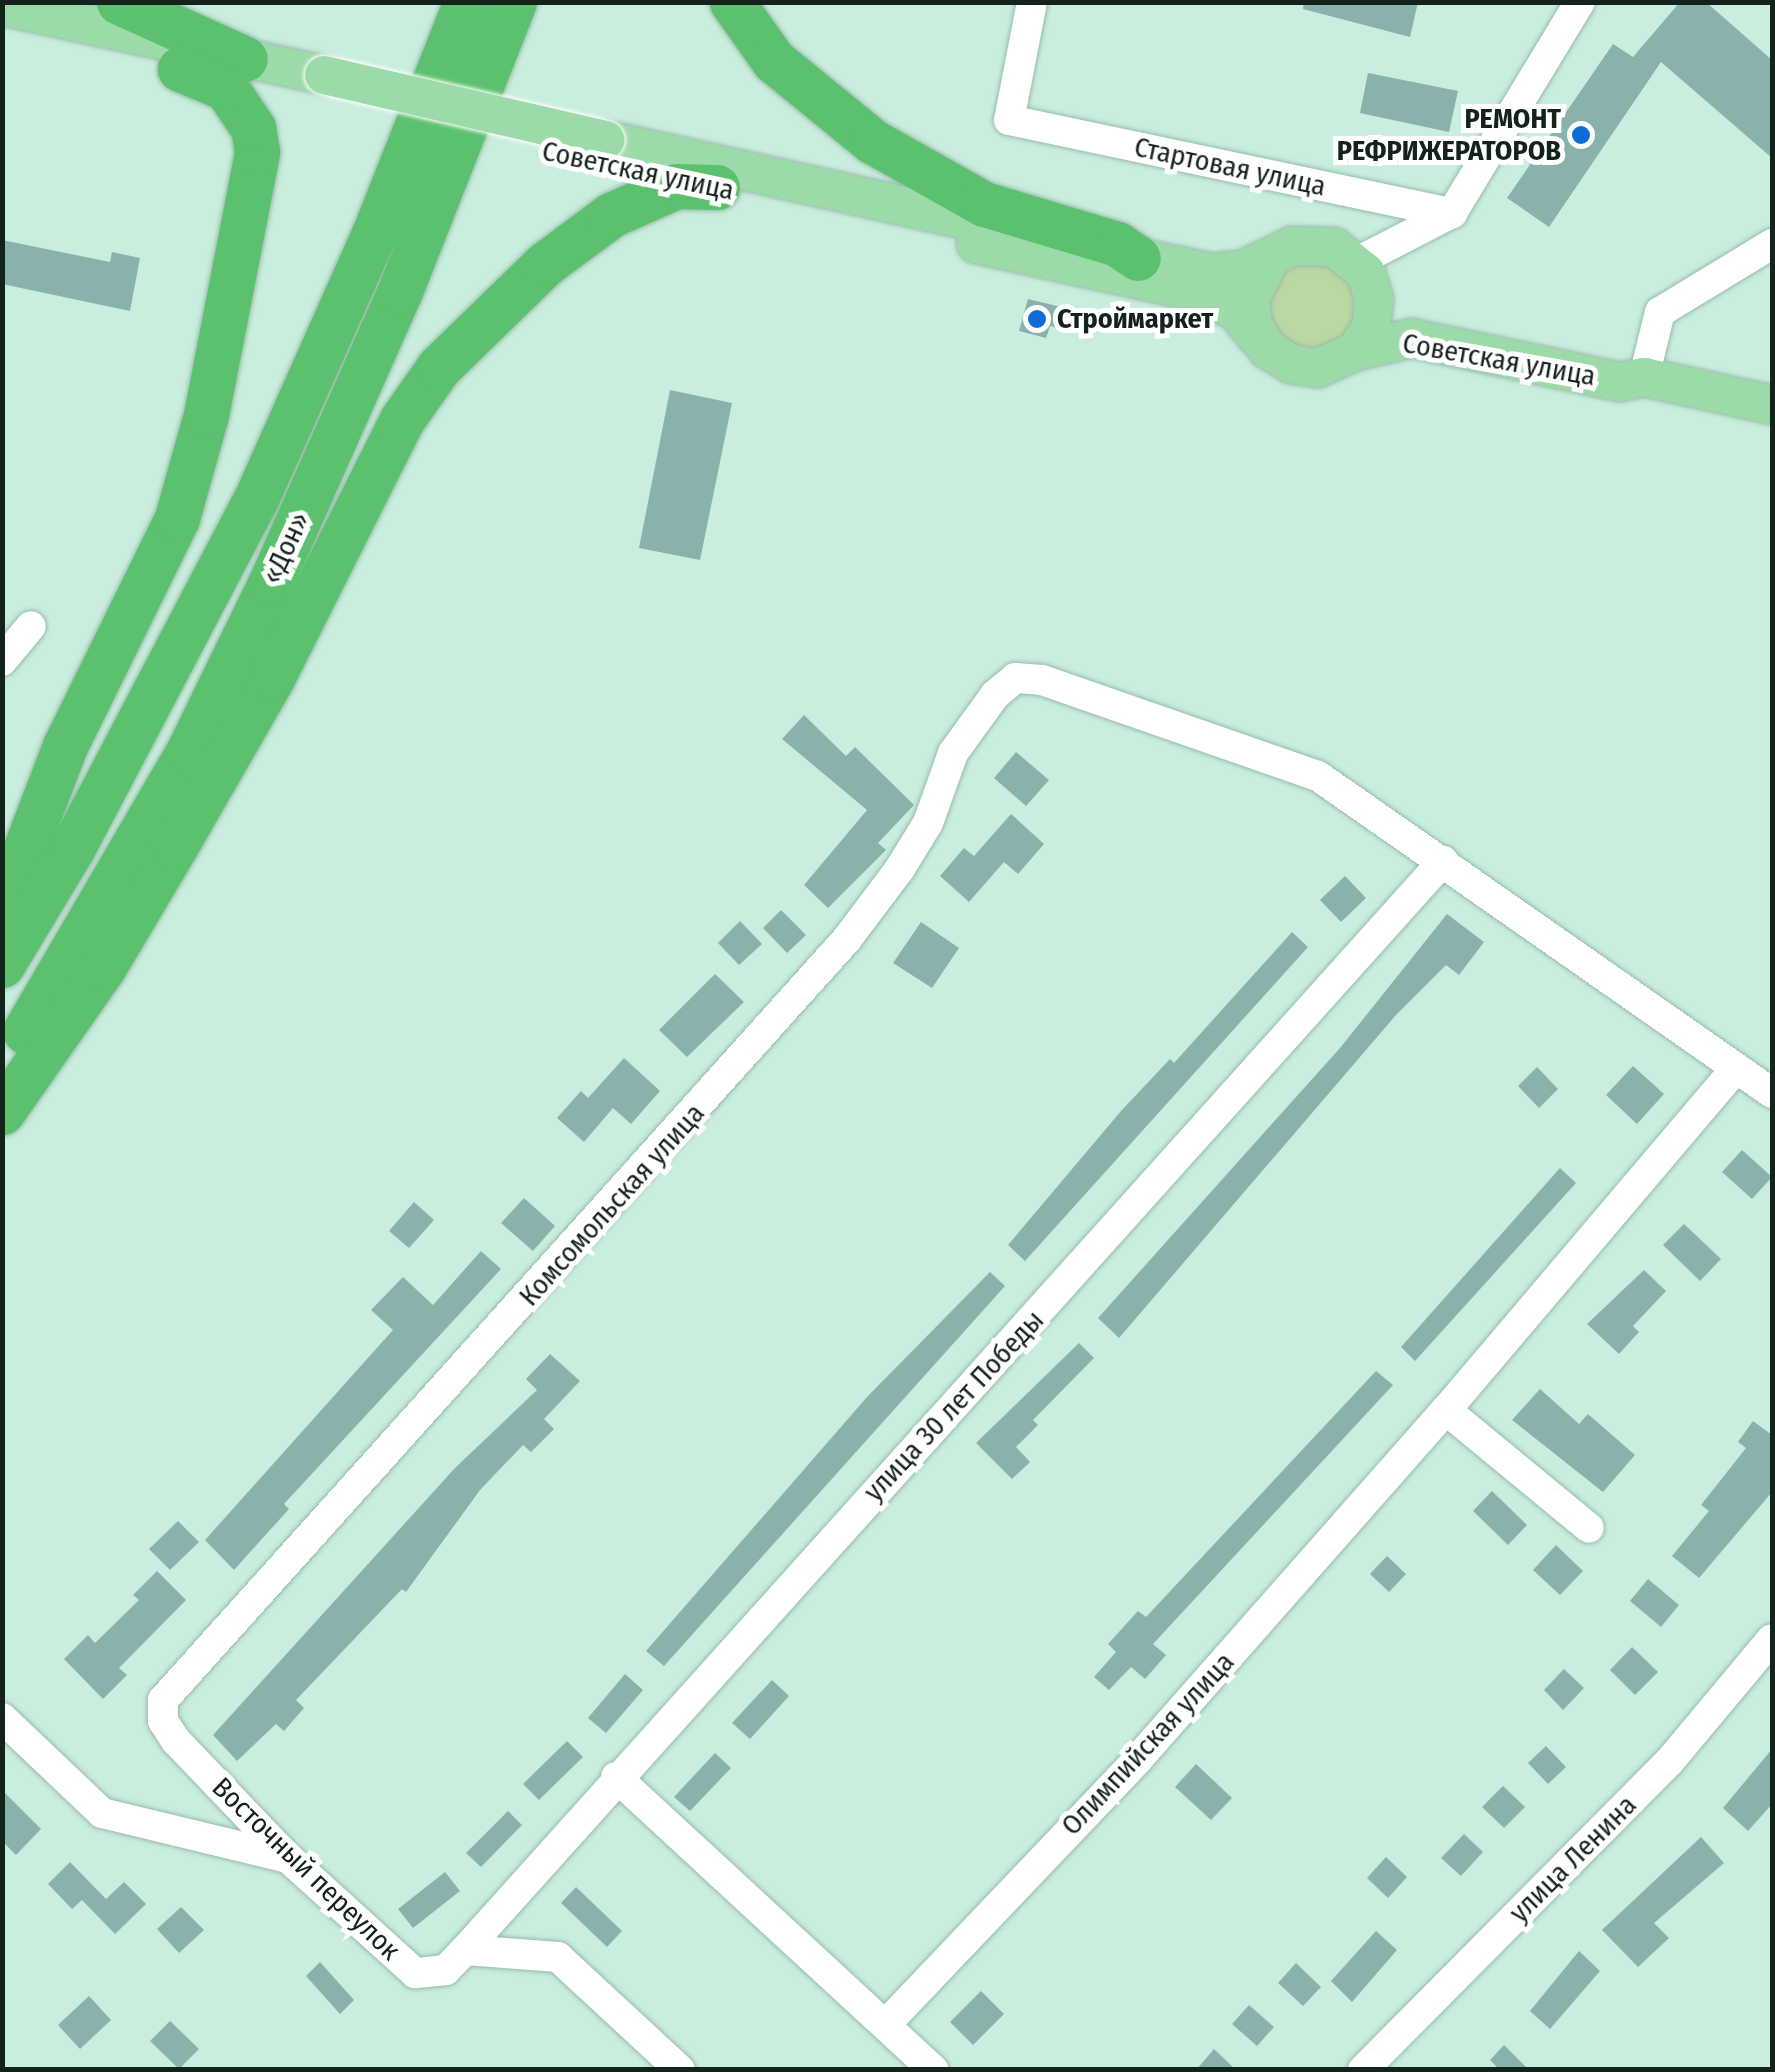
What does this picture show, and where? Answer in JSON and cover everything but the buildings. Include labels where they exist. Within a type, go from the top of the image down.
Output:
[{"type":"highway","points":[[119,2],[245,59]]},
{"type":"highway","points":[[5,906],[236,478],[436,2]]},
{"type":"highway","name":"«Дон»","points":[[2,965],[72,849],[255,500],[360,266],[466,2]]},
{"type":"highway","name":"«Дон»","points":[[2,1067],[190,750],[270,584],[400,291],[514,2]]},
{"type":"highway","points":[[732,2],[774,61],[872,141],[984,204],[1117,244],[1138,258]]},
{"type":"highway","points":[[5,906],[65,746],[178,518],[206,415],[256,152],[253,128],[234,96],[180,68]]},
{"type":"highway","points":[[2,1112],[102,968],[176,846],[296,633],[400,420],[439,367],[545,264],[611,215],[676,186],[717,187]]},
{"type":"main road","name":"Советская улица","points":[[2,6],[245,59],[320,88]]},
{"type":"main road","name":"Советская улица","points":[[2,27],[180,68],[320,88],[599,151],[1212,273],[1268,261]]},
{"type":"main road","name":"Советская улица","points":[[599,151],[717,187],[1200,294],[1236,311],[1259,338]]},
{"type":"main road","points":[[1320,244],[1361,268],[1374,314],[1356,351],[1332,365],[1304,368],[1278,358],[1259,338],[1250,298],[1268,261],[1292,246],[1320,244]]},
{"type":"main road","name":"Советская улица","points":[[1361,268],[1388,302],[1416,317],[1624,361],[1644,377]]},
{"type":"main road","name":"Советская улица","points":[[1356,351],[1412,338],[1620,382],[1644,377],[1772,405]]},
{"type":"street","name":"Стартовая улица","points":[[1032,2],[1009,120],[1452,214]]},
{"type":"street","points":[[1361,268],[1452,214],[1580,2]]},
{"type":"street","points":[[1644,377],[1660,312],[1772,244]]},
{"type":"street","points":[[2,662],[31,626]]},
{"type":"street","name":"Комсомольская улица","points":[[163,1700],[847,939],[928,823],[953,752],[978,711],[1016,678],[1042,680],[1149,714],[1318,776],[1443,862]]},
{"type":"street","points":[[1443,862],[1733,1071],[1772,1092]]},
{"type":"street","name":"улица 30 лет Победы","points":[[466,1950],[616,1778],[1185,1156],[1443,862]]},
{"type":"street","name":"Олимпийская улица","points":[[887,2023],[1138,1759],[1446,1410],[1733,1071]]},
{"type":"street","points":[[1446,1410],[1590,1528]]},
{"type":"street","name":"улица Ленина","points":[[1363,2070],[1669,1762],[1772,1640]]},
{"type":"street","name":"Восточный переулок","points":[[163,1700],[163,1720],[176,1742],[288,1858],[415,1973],[446,1970],[466,1950]]},
{"type":"street","points":[[2,1718],[102,1812],[288,1858]]},
{"type":"street","points":[[616,1778],[934,2070]]},
{"type":"street","points":[[466,1950],[558,1957],[680,2070]]},
{"type":"green space","points":[[1302,264],[1320,264],[1336,271],[1348,283],[1355,308],[1348,333],[1336,345],[1320,352],[1302,352],[1286,345],[1274,333],[1267,317],[1267,299],[1274,283],[1286,271]]},
{"type":"place","name":"РЕМОНТ РЕФРИЖЕРАТОРОВ","points":[[1581,135]]},
{"type":"place","name":"Строймаркет","points":[[1037,319]]}]
